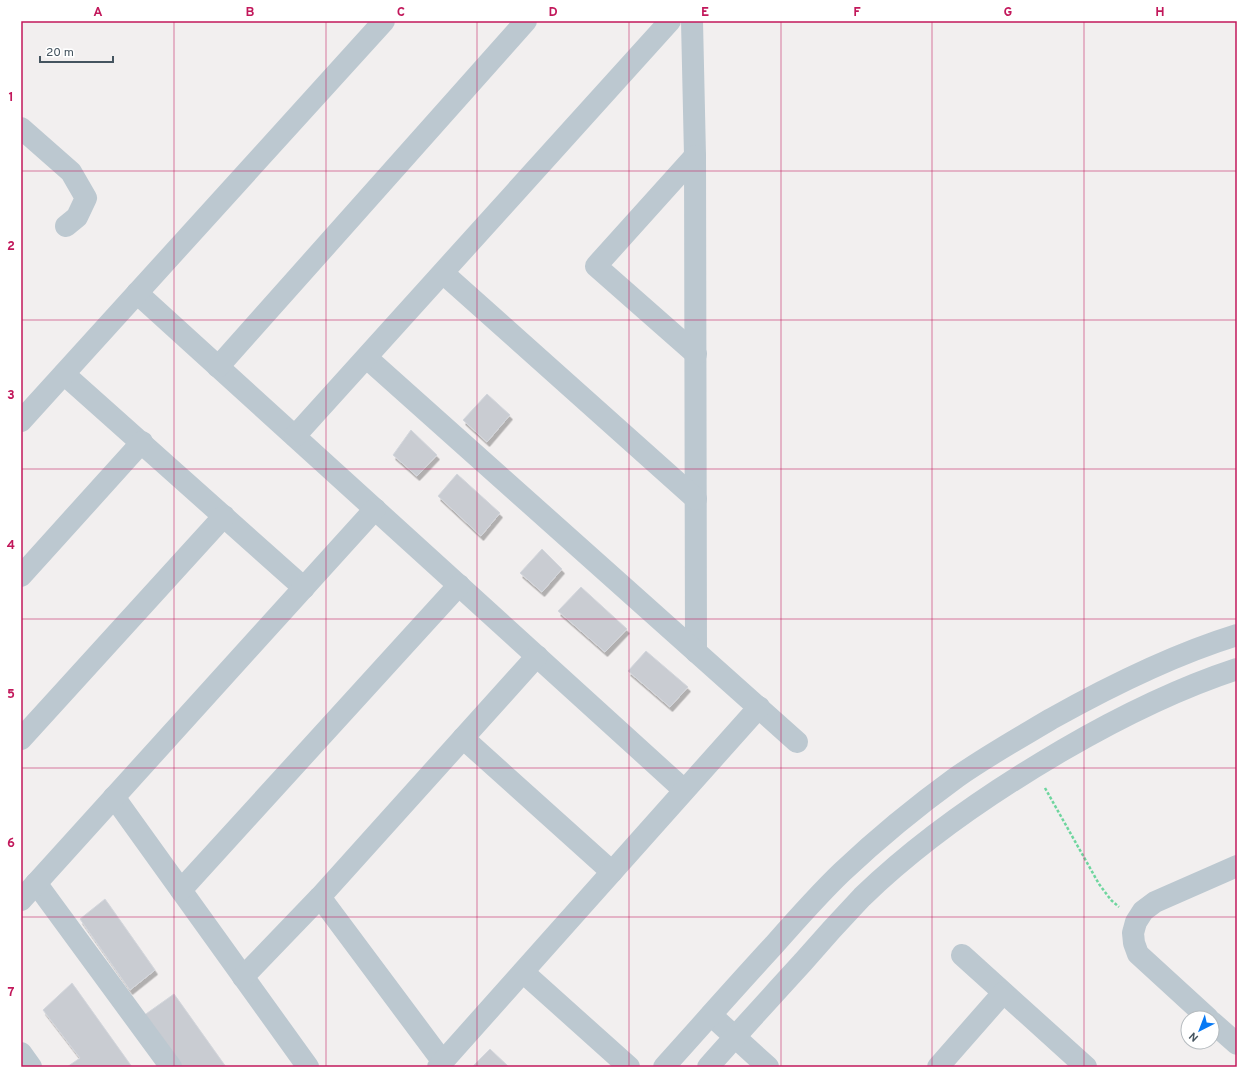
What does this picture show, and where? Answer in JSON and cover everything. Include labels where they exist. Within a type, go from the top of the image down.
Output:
[{"type":"street","points":[[21,421],[384,21]]},
{"type":"street","points":[[218,367],[526,21]]},
{"type":"street","points":[[295,436],[670,21]]},
{"type":"street","points":[[692,21],[695,156],[696,652]]},
{"type":"street","points":[[21,128],[71,172],[86,198],[76,217],[66,226]]},
{"type":"street","points":[[695,156],[596,266],[696,354]]},
{"type":"street","points":[[443,273],[696,499]]},
{"type":"street","points":[[137,293],[684,790]]},
{"type":"street","points":[[367,358],[797,742]]},
{"type":"street","points":[[64,374],[304,588]]},
{"type":"street","points":[[21,576],[142,442]]},
{"type":"street","points":[[21,900],[375,510]]},
{"type":"street","points":[[21,739],[224,516]]},
{"type":"street","points":[[181,890],[459,585]]},
{"type":"street","points":[[664,1067],[821,893],[895,824],[958,776],[1017,739],[1090,697],[1143,671],[1214,642],[1237,635]]},
{"type":"street","points":[[243,977],[320,897],[537,656]]},
{"type":"street","points":[[708,1067],[849,911],[916,850],[974,805],[1033,768],[1106,726],[1157,701],[1237,669]]},
{"type":"street","points":[[320,897],[441,1065],[758,707]]},
{"type":"street","points":[[462,738],[612,872]]},
{"type":"street","points":[[1017,739],[1033,768]]},
{"type":"street","points":[[114,797],[308,1067]]},
{"type":"street","points":[[1199,1010],[1138,954],[1134,943],[1133,933],[1136,922],[1143,911],[1155,902],[1234,872]]},
{"type":"street","points":[[36,883],[171,1067]]},
{"type":"street","points":[[962,955],[1086,1067]]},
{"type":"street","points":[[522,972],[629,1067]]},
{"type":"street","points":[[938,1067],[1003,993]]},
{"type":"street","points":[[711,1014],[768,1067]]},
{"type":"street","points":[[1220,1029],[1237,1044]]},
{"type":"street","points":[[21,1053],[31,1067]]},
{"type":"path","points":[[1033,768],[1099,884],[1111,900],[1136,922]]},
{"type":"building","points":[[487,394],[510,415],[487,442],[463,420]]},
{"type":"building","points":[[411,430],[437,455],[417,476],[393,455]]},
{"type":"building","points":[[457,474],[500,513],[481,536],[438,496]]},
{"type":"building","points":[[542,549],[562,569],[542,592],[520,573]]},
{"type":"building","points":[[581,587],[627,629],[605,652],[558,611]]},
{"type":"building","points":[[646,651],[688,687],[670,707],[628,671]]},
{"type":"building","points":[[105,899],[155,970],[130,990],[80,919]]},
{"type":"building","points":[[72,983],[132,1067],[67,1067],[80,1058],[43,1010]]},
{"type":"building","points":[[174,994],[226,1067],[181,1067],[143,1016]]},
{"type":"building","points":[[490,1049],[509,1067],[472,1067]]}]
